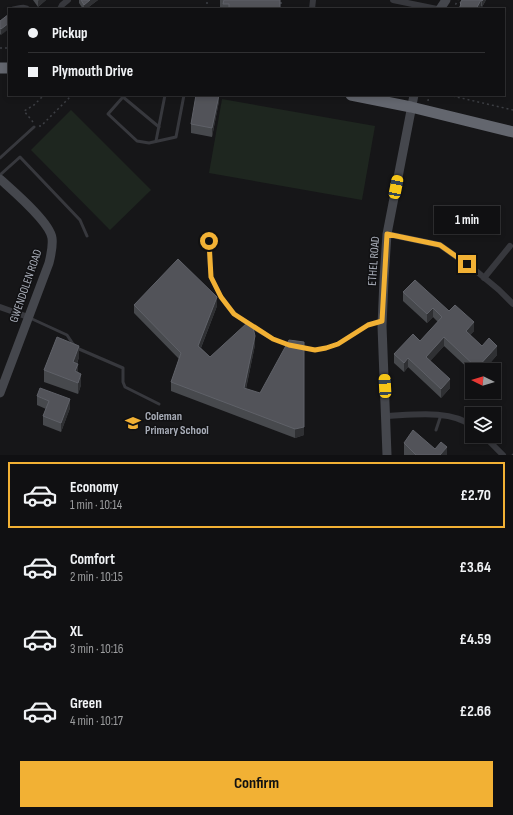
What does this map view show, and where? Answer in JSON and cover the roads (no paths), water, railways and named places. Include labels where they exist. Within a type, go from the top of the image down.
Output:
[{"type":"highway","points":[[356,96],[411,107],[513,132]]},
{"type":"street","points":[[60,8],[68,0]]},
{"type":"street","points":[[393,0],[432,8]]},
{"type":"street","name":"ETHEL ROAD","points":[[387,455],[382,321],[387,234],[414,96]]},
{"type":"street","name":"GWENDOLEN ROAD","points":[[0,179],[38,216],[52,236],[52,250],[49,263],[0,393]]},
{"type":"street","points":[[387,234],[440,245],[484,278],[513,304]]},
{"type":"street","points":[[484,278],[510,246]]},
{"type":"street","points":[[0,307],[28,317]]},
{"type":"street","points":[[386,416],[441,415],[465,422]]},
{"type":"street","points":[[491,443],[503,455]]},
{"type":"lane","points":[[12,8],[22,6],[29,8]]},
{"type":"lane","points":[[156,141],[165,96]]},
{"type":"lane","points":[[159,127],[123,97],[108,114],[137,142],[149,142],[176,137],[184,96]]},
{"type":"lane","points":[[0,158],[34,127]]},
{"type":"lane","points":[[0,175],[20,157],[80,220],[87,236]]},
{"type":"lane","points":[[209,241],[211,277],[221,297],[234,314],[273,339],[289,345],[315,350],[326,348],[342,342],[368,325],[382,321]]},
{"type":"lane","points":[[28,317],[67,335],[73,344],[79,349],[123,368],[123,382],[125,387],[160,404]]},
{"type":"lane","points":[[436,430],[441,415]]},
{"type":"place","name":"Coleman Primary School","points":[[133,423]]}]
